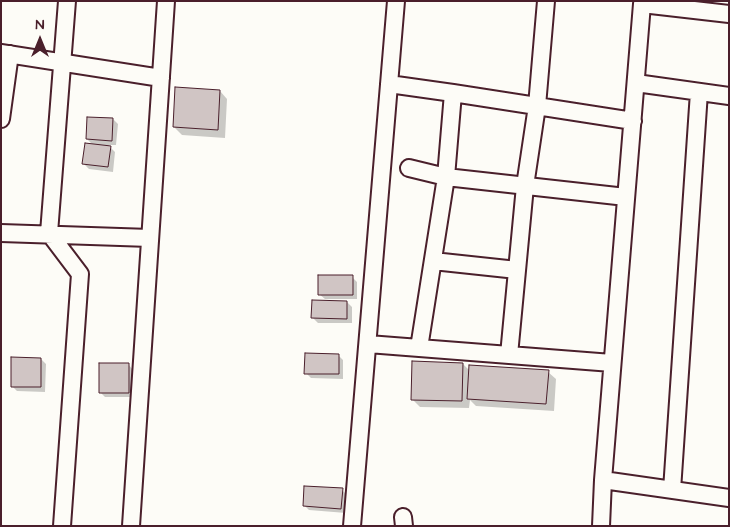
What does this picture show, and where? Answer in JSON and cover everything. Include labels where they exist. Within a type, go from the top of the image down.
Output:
[{"type":"street","points":[[62,526],[80,274],[49,233],[68,1]]},
{"type":"street","points":[[131,526],[166,1]]},
{"type":"street","points":[[352,526],[396,1]]},
{"type":"street","points":[[508,355],[525,186],[537,106],[546,1]]},
{"type":"street","points":[[601,526],[612,362],[642,2],[721,9]]},
{"type":"street","points":[[1,119],[6,54],[161,78]]},
{"type":"street","points":[[636,83],[729,96]]},
{"type":"street","points":[[389,84],[632,121]]},
{"type":"street","points":[[672,490],[699,92]]},
{"type":"street","points":[[419,348],[446,177],[453,93]]},
{"type":"street","points":[[409,168],[446,177],[626,197]]},
{"type":"street","points":[[1,233],[49,233],[150,238]]},
{"type":"street","points":[[433,261],[517,270]]},
{"type":"street","points":[[368,344],[612,362]]},
{"type":"street","points":[[603,480],[729,498]]},
{"type":"building","points":[[175,87],[220,90],[218,130],[173,127]]},
{"type":"building","points":[[87,117],[113,118],[112,141],[86,139]]},
{"type":"building","points":[[85,143],[111,146],[108,167],[82,164]]},
{"type":"building","points":[[318,275],[353,275],[353,295],[318,295]]},
{"type":"building","points":[[312,300],[347,301],[347,319],[311,318]]},
{"type":"building","points":[[305,353],[339,354],[339,374],[304,374]]},
{"type":"building","points":[[11,357],[41,358],[41,387],[11,387]]},
{"type":"building","points":[[412,361],[463,363],[462,401],[411,400]]},
{"type":"building","points":[[99,363],[129,363],[129,393],[99,393]]},
{"type":"building","points":[[469,365],[549,370],[546,404],[467,399]]},
{"type":"building","points":[[304,486],[343,488],[341,509],[303,506]]}]
